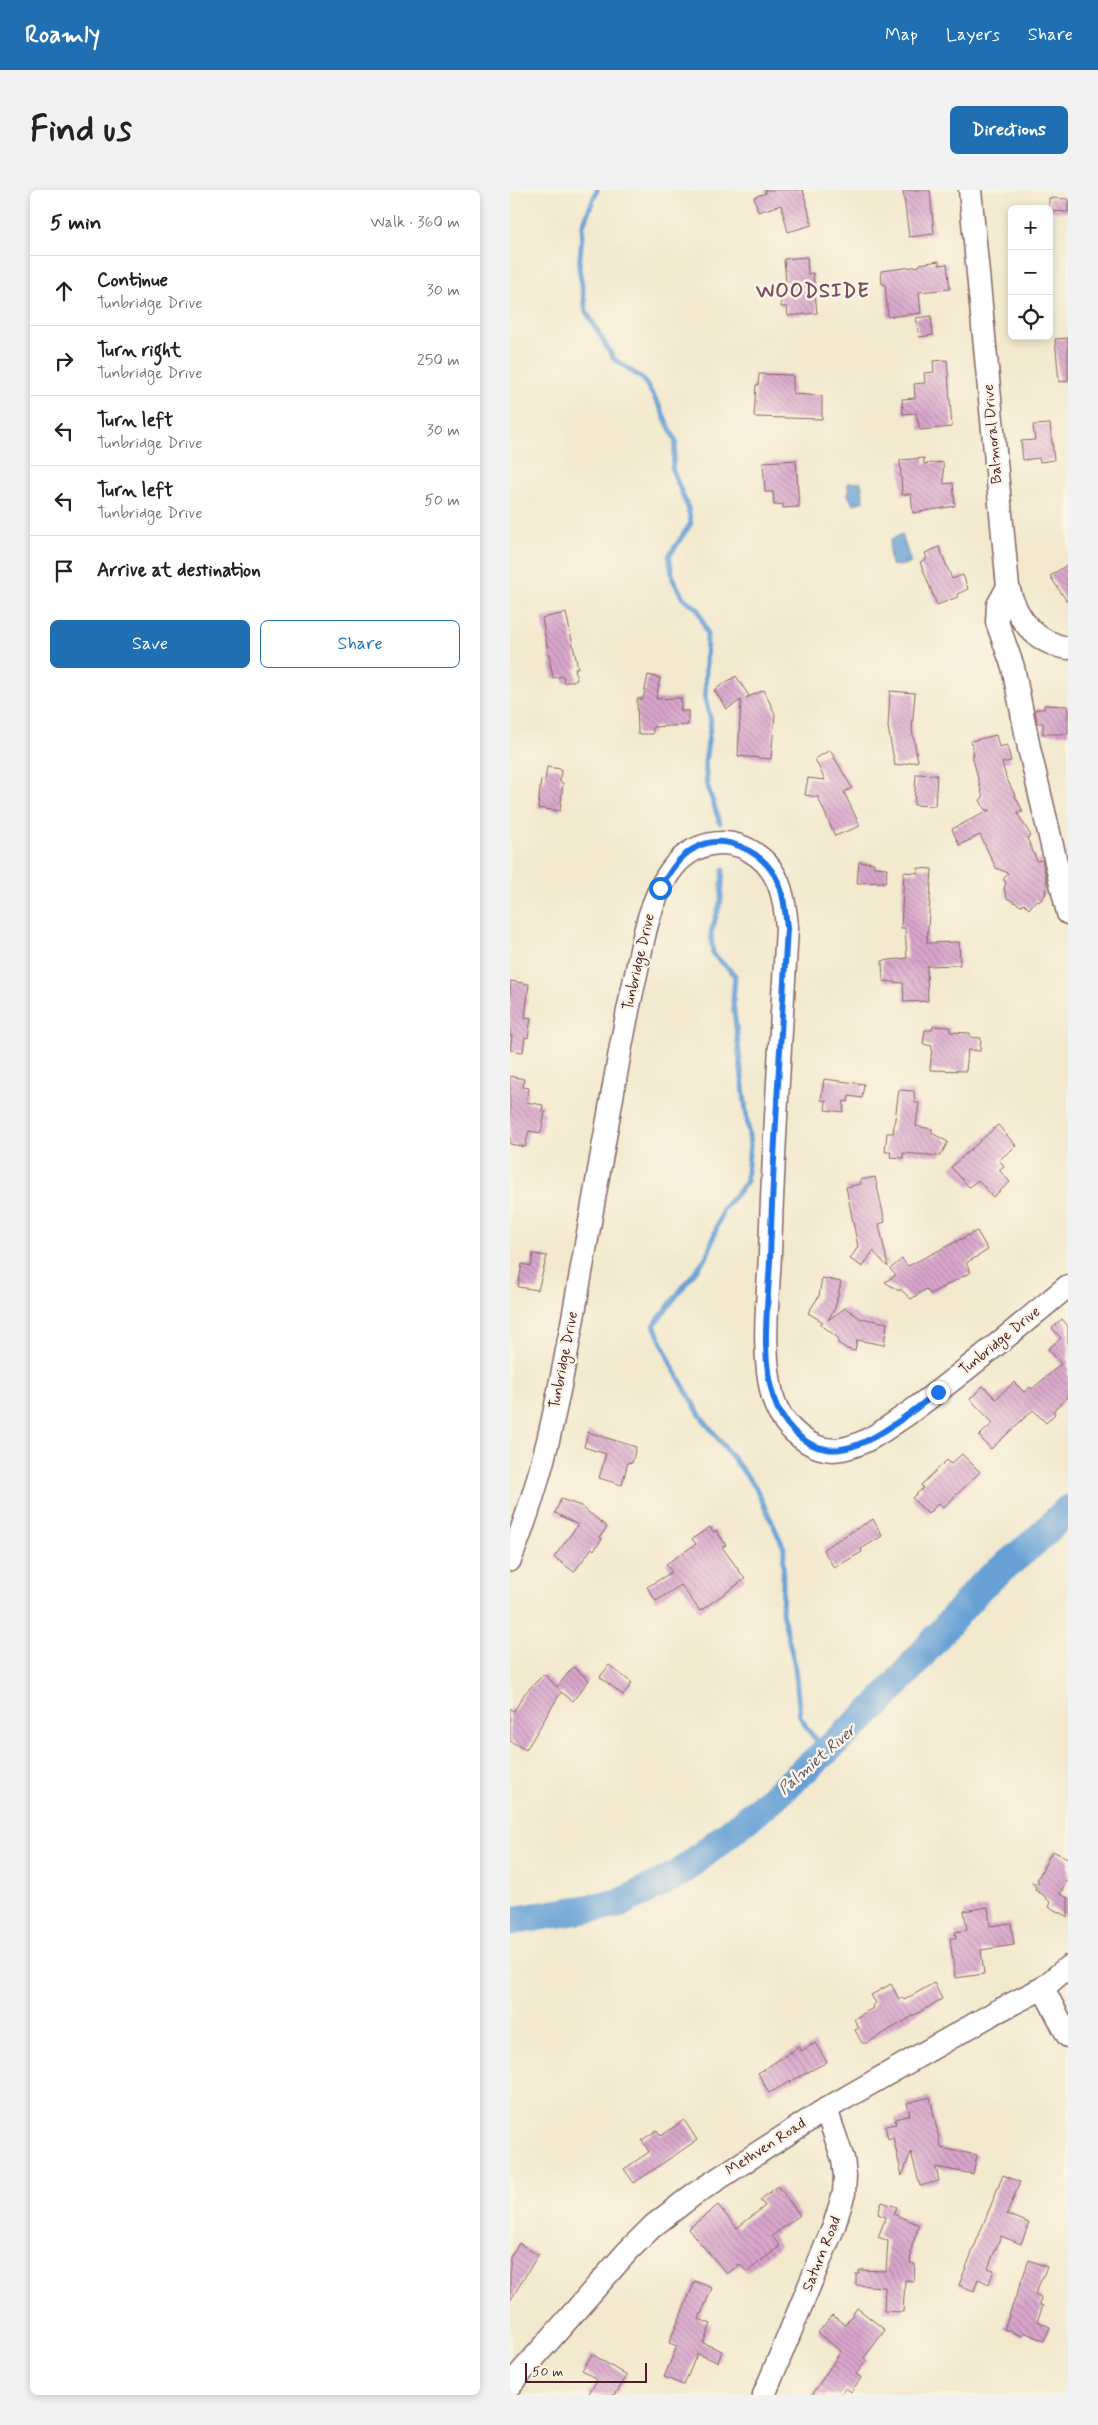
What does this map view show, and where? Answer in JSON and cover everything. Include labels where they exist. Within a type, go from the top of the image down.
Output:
[{"type":"street","name":"Balmoral Drive","points":[[970,190],[1008,587],[1013,605],[1024,623],[1035,634],[1049,642],[1068,648]]},
{"type":"street","points":[[1008,587],[998,605],[997,622],[1013,667],[1028,748],[1068,913]]},
{"type":"street","name":"Tunbridge Drive","points":[[510,1560],[535,1493],[562,1379],[623,1032],[643,939],[653,906],[670,871],[682,857],[696,847],[713,842],[728,843],[743,847],[758,855],[776,876],[785,909],[787,928],[771,1230],[767,1352],[774,1400],[780,1414],[791,1429],[819,1448],[828,1450],[857,1445],[874,1437],[938,1392],[1068,1286]]},
{"type":"street","name":"Methven Road","points":[[510,2385],[578,2305],[653,2226],[693,2195],[826,2109],[994,2013],[1043,1988],[1068,1967]]},
{"type":"street","points":[[1043,1988],[1068,2036]]},
{"type":"street","name":"Saturn Road","points":[[764,2395],[834,2226],[844,2194],[845,2176],[843,2159],[826,2109]]},
{"type":"water","points":[[861,482],[864,501],[853,505],[848,495],[848,483]]},
{"type":"water","points":[[902,534],[911,563],[899,566],[891,565],[889,552],[891,539]]},
{"type":"building","points":[[765,190],[803,190],[812,225],[788,232],[781,205],[758,212],[754,197],[766,193]]},
{"type":"building","points":[[903,190],[930,190],[934,234],[909,237]]},
{"type":"building","points":[[1049,198],[1068,199],[1068,212],[1053,211],[1053,205],[1049,205]]},
{"type":"building","points":[[807,257],[808,274],[813,273],[817,313],[788,316],[787,307],[781,307],[780,294],[787,294],[784,259]]},
{"type":"building","points":[[939,261],[939,265],[947,264],[950,289],[919,292],[921,313],[888,317],[885,284],[882,284],[881,271],[920,266],[920,264]]},
{"type":"building","points":[[931,316],[933,335],[919,337],[916,318]]},
{"type":"building","points":[[1068,338],[1068,381],[1059,382],[1055,339]]},
{"type":"building","points":[[947,360],[952,427],[920,430],[916,413],[903,414],[902,399],[915,398],[914,384],[925,383],[924,373],[934,372],[933,361]]},
{"type":"building","points":[[759,374],[793,375],[793,394],[822,396],[822,419],[754,417],[756,385],[758,385]]},
{"type":"building","points":[[1050,424],[1054,460],[1040,462],[1039,458],[1023,460],[1021,441],[1035,440],[1033,425]]},
{"type":"building","points":[[924,458],[924,464],[943,462],[944,484],[953,483],[955,506],[913,513],[911,494],[902,495],[900,460]]},
{"type":"building","points":[[796,460],[799,507],[783,508],[783,504],[774,505],[773,492],[765,492],[763,462]]},
{"type":"building","points":[[939,547],[952,579],[963,575],[968,589],[957,594],[958,597],[937,605],[920,562],[927,559],[925,553]]},
{"type":"building","points":[[1068,564],[1068,603],[1050,576]]},
{"type":"building","points":[[566,613],[578,668],[575,668],[577,680],[564,683],[563,676],[553,678],[542,618]]},
{"type":"building","points":[[648,675],[660,678],[656,699],[681,698],[681,711],[688,711],[688,725],[653,727],[653,734],[638,734],[637,699],[643,699]]},
{"type":"building","points":[[736,676],[749,696],[746,698],[764,690],[775,714],[771,759],[738,756],[741,700],[727,709],[714,690]]},
{"type":"building","points":[[890,691],[915,693],[912,730],[918,761],[895,766],[888,727]]},
{"type":"building","points":[[1044,705],[1068,706],[1068,734],[1043,734],[1043,723],[1037,723],[1035,709],[1044,709]]},
{"type":"building","points":[[996,735],[999,747],[1007,745],[1011,761],[1002,763],[1006,777],[1023,812],[1017,812],[1031,836],[1027,838],[1037,861],[1042,860],[1047,883],[1045,895],[1039,902],[1036,900],[1029,909],[1024,904],[1021,906],[1007,898],[1004,889],[1006,882],[1003,880],[1008,873],[996,868],[980,835],[959,845],[952,829],[990,810],[985,810],[980,800],[983,798],[972,755],[974,755],[971,741]]},
{"type":"building","points":[[830,750],[852,788],[844,792],[860,826],[835,836],[818,797],[805,795],[808,778],[825,780],[815,759]]},
{"type":"building","points":[[547,767],[561,769],[560,782],[563,783],[560,811],[538,808],[541,780],[545,781]]},
{"type":"building","points":[[916,774],[937,775],[935,806],[914,805]]},
{"type":"building","points":[[859,862],[874,863],[874,867],[887,868],[886,882],[857,883]]},
{"type":"building","points":[[918,868],[932,869],[927,943],[959,942],[960,965],[927,966],[928,1001],[904,1002],[903,983],[883,981],[882,961],[907,958],[905,928],[901,928],[904,872],[918,873]]},
{"type":"building","points":[[510,981],[529,984],[525,1017],[531,1018],[528,1038],[525,1037],[523,1052],[510,1050],[512,1036],[510,1036]]},
{"type":"building","points":[[933,1026],[950,1027],[950,1032],[970,1033],[970,1037],[981,1038],[980,1051],[968,1050],[966,1071],[930,1070],[932,1046],[923,1044],[925,1030],[932,1030]]},
{"type":"building","points":[[510,1076],[524,1079],[523,1087],[529,1088],[526,1102],[543,1105],[542,1111],[545,1112],[541,1133],[529,1131],[525,1147],[510,1144]]},
{"type":"building","points":[[824,1079],[864,1084],[862,1098],[849,1096],[848,1102],[844,1101],[843,1112],[825,1110],[826,1101],[821,1100]]},
{"type":"building","points":[[899,1090],[914,1091],[915,1103],[919,1103],[916,1126],[932,1129],[932,1133],[948,1142],[940,1156],[903,1153],[903,1158],[890,1157],[891,1152],[885,1152],[887,1133],[893,1133]]},
{"type":"building","points":[[998,1125],[1016,1146],[999,1160],[1004,1166],[999,1170],[1010,1182],[993,1197],[978,1180],[969,1187],[951,1167]]},
{"type":"building","points":[[875,1177],[885,1222],[879,1224],[888,1267],[873,1251],[863,1267],[850,1259],[858,1247],[846,1187],[861,1184],[860,1180]]},
{"type":"building","points":[[977,1231],[988,1250],[966,1263],[971,1272],[930,1294],[926,1289],[911,1299],[900,1289],[899,1291],[885,1282],[896,1275],[890,1269],[902,1259],[908,1266]]},
{"type":"building","points":[[533,1254],[547,1256],[538,1290],[518,1287],[522,1264],[531,1266]]},
{"type":"building","points":[[822,1278],[841,1282],[835,1308],[828,1320],[845,1308],[860,1318],[887,1323],[884,1345],[857,1340],[855,1351],[847,1349],[838,1343],[838,1338],[820,1324],[823,1322],[808,1313],[819,1296]]},
{"type":"building","points":[[1062,1319],[1068,1326],[1068,1397],[1053,1411],[1055,1414],[1046,1423],[1033,1410],[991,1449],[979,1436],[993,1423],[970,1399],[983,1386],[996,1399],[1014,1382],[1024,1392],[1030,1387],[1032,1389],[1061,1364],[1048,1349],[1061,1338],[1052,1328]]},
{"type":"building","points":[[588,1432],[636,1447],[632,1463],[628,1462],[622,1485],[599,1478],[606,1454],[584,1447]]},
{"type":"building","points":[[962,1454],[980,1472],[943,1508],[939,1503],[928,1514],[912,1498],[923,1488],[921,1485],[947,1460],[951,1464]]},
{"type":"building","points":[[561,1499],[581,1506],[607,1527],[600,1537],[602,1539],[594,1550],[592,1548],[574,1572],[554,1557],[578,1525],[555,1513]]},
{"type":"building","points":[[873,1519],[882,1536],[861,1549],[862,1552],[834,1568],[823,1549]]},
{"type":"building","points":[[710,1527],[713,1532],[716,1530],[726,1545],[722,1547],[745,1579],[700,1611],[681,1585],[656,1601],[647,1587],[672,1572],[666,1564],[696,1544],[692,1539]]},
{"type":"building","points":[[609,1665],[632,1683],[623,1695],[600,1677]]},
{"type":"building","points":[[573,1667],[589,1680],[573,1701],[561,1692],[526,1750],[510,1741],[510,1708],[514,1711],[525,1693],[544,1674],[557,1687]]},
{"type":"building","points":[[1052,1851],[1068,1858],[1068,1878],[1060,1894],[1068,1898],[1068,1917],[1049,1907],[1051,1903],[1035,1890],[1036,1887],[1031,1882],[1038,1884],[1039,1881],[1037,1880]]},
{"type":"building","points":[[988,1907],[990,1926],[1011,1923],[1014,1945],[981,1950],[984,1974],[955,1978],[950,1938],[956,1938],[955,1932],[967,1930],[964,1911]]},
{"type":"building","points":[[934,1983],[942,1999],[867,2043],[862,2043],[855,2030],[859,2028],[854,2019],[873,2008],[872,2006],[876,2003],[871,1995],[891,1984],[899,1999],[902,1997],[904,2000]]},
{"type":"building","points":[[815,2043],[827,2062],[769,2093],[758,2073],[799,2047],[801,2051]]},
{"type":"building","points":[[930,2097],[941,2148],[977,2155],[973,2174],[936,2167],[939,2181],[920,2186],[911,2152],[902,2176],[893,2137],[888,2139],[885,2126],[896,2124],[895,2119],[910,2115],[907,2103]]},
{"type":"building","points":[[684,2120],[697,2140],[634,2183],[624,2169],[649,2152],[642,2140],[657,2130],[661,2136]]},
{"type":"building","points":[[1003,2175],[1020,2182],[1007,2214],[1029,2223],[1021,2244],[1001,2236],[988,2268],[994,2270],[989,2284],[978,2279],[974,2291],[959,2285]]},
{"type":"building","points":[[778,2186],[800,2215],[772,2236],[780,2246],[747,2272],[740,2264],[727,2274],[688,2229],[718,2205],[737,2228],[765,2206],[760,2200]]},
{"type":"building","points":[[882,2202],[897,2207],[894,2214],[919,2225],[912,2246],[910,2263],[915,2264],[914,2281],[905,2280],[903,2312],[884,2311],[885,2287],[856,2285],[856,2274],[859,2274],[859,2270],[886,2271],[888,2241],[878,2237],[886,2217],[878,2214]]},
{"type":"building","points":[[519,2243],[538,2255],[510,2301],[510,2257]]},
{"type":"building","points":[[1029,2260],[1047,2267],[1035,2294],[1041,2297],[1040,2305],[1043,2306],[1037,2321],[1050,2327],[1044,2341],[1024,2332],[1023,2336],[1004,2329]]},
{"type":"building","points":[[695,2281],[712,2288],[699,2319],[711,2324],[703,2343],[722,2351],[718,2362],[697,2354],[684,2385],[664,2377],[677,2346],[669,2343]]},
{"type":"building","points":[[857,2308],[885,2330],[864,2358],[867,2360],[856,2374],[861,2378],[851,2392],[846,2388],[840,2395],[812,2395],[841,2351],[818,2333],[832,2315],[845,2325]]},
{"type":"building","points":[[592,2354],[627,2376],[615,2395],[588,2395],[597,2380],[582,2370]]},
{"type":"waterway","points":[[597,190],[583,225],[579,267],[586,311],[614,359],[643,379],[660,407],[676,442],[672,469],[688,508],[691,523],[669,556],[673,579],[683,598],[698,609],[707,633],[705,699],[711,721],[705,763],[707,785],[720,823]]},
{"type":"waterway","points":[[723,870],[721,900],[711,933],[713,954],[735,975],[733,1002],[750,1145],[746,1183],[723,1209],[707,1256],[654,1325],[672,1366],[700,1415],[756,1488],[784,1548],[782,1612],[795,1666],[800,1716],[808,1730],[826,1752]]},
{"type":"waterway","name":"Palmiet River","points":[[510,1921],[618,1904],[679,1874],[774,1797],[880,1703],[981,1586],[1038,1539],[1068,1509]]},
{"type":"district","name":"WOODSIDE","points":[[813,291]]},
{"type":"route","points":[[660,888],[670,871],[682,857],[696,847],[713,842],[743,847],[758,855],[776,876],[782,891],[787,928],[771,1230],[767,1352],[769,1378],[774,1400],[780,1414],[791,1429],[803,1439],[819,1448],[828,1450],[841,1449],[857,1445],[874,1437],[938,1392]]}]
